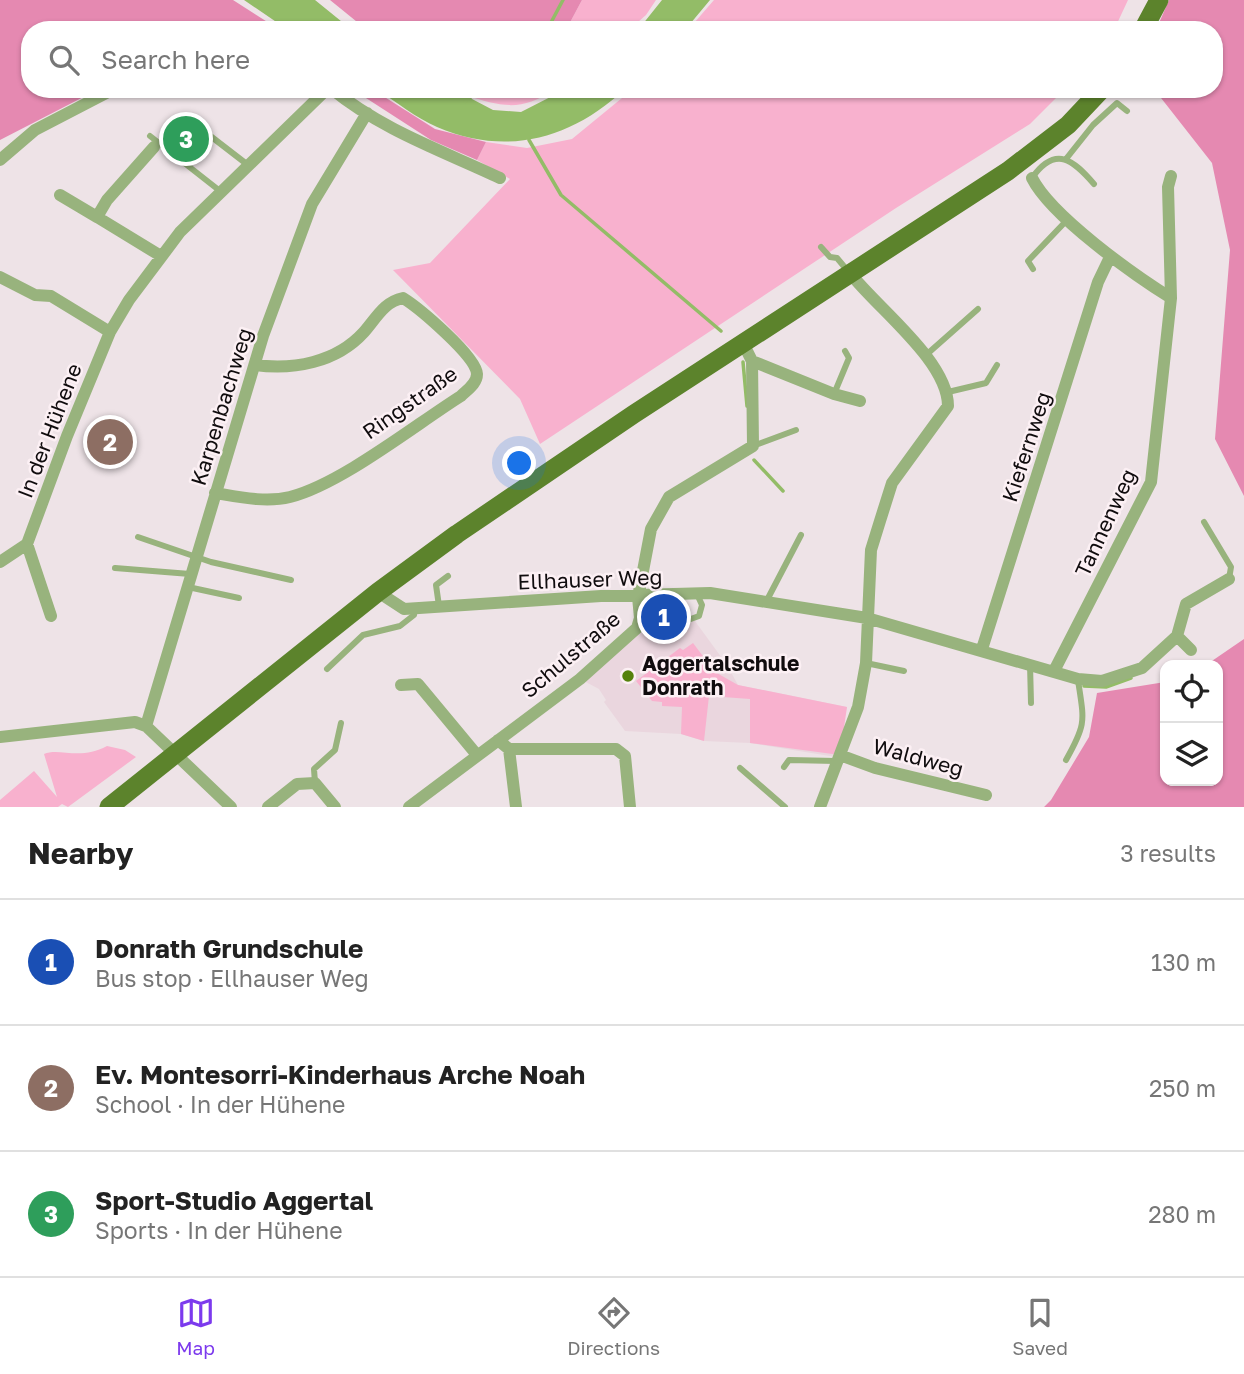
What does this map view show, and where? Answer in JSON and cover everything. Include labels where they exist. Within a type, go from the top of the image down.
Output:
[{"type":"main road","points":[[1148,21],[1159,0]]},
{"type":"main road","points":[[109,807],[379,592],[457,534],[1041,148],[1093,98]]},
{"type":"street","points":[[0,160],[35,130],[97,98]]},
{"type":"street","name":"In der Hühene","points":[[27,544],[110,332],[161,256],[220,191],[318,98]]},
{"type":"street","points":[[345,98],[426,147],[500,178]]},
{"type":"street","name":"Karpenbachweg","points":[[146,726],[255,365],[312,204],[367,113]]},
{"type":"street","points":[[97,217],[152,142]]},
{"type":"street","name":"Tannenweg","points":[[1054,671],[1151,482],[1171,299],[1168,187],[1171,176]]},
{"type":"street","points":[[1032,178],[1043,194],[1110,257],[1171,299]]},
{"type":"street","points":[[60,195],[161,256]]},
{"type":"street","name":"Kiefernweg","points":[[982,649],[1098,282],[1110,257]]},
{"type":"street","points":[[850,274],[925,356],[948,392]]},
{"type":"street","points":[[0,277],[35,295],[51,296],[110,332]]},
{"type":"street","name":"Ringstraße","points":[[215,493],[264,499],[289,497],[327,482],[461,396],[474,384],[477,373],[472,361],[418,307],[403,298],[389,301],[361,335],[332,355],[304,365],[282,368],[255,365]]},
{"type":"street","points":[[743,343],[751,361],[753,446]]},
{"type":"street","points":[[751,361],[834,394],[860,401]]},
{"type":"street","name":"Waldweg","points":[[820,807],[858,707],[866,663],[871,550],[892,483],[948,406],[948,392]]},
{"type":"street","name":"Schulstraße","points":[[409,807],[580,679],[637,628],[640,618],[638,597],[651,529],[669,497],[753,446]]},
{"type":"street","points":[[0,562],[27,544],[51,616]]},
{"type":"street","name":"Ellhauser Weg","points":[[379,592],[404,609],[601,596],[697,594],[766,602],[867,618],[957,645],[982,649],[1078,679],[1102,681],[1142,668],[1177,636],[1186,604],[1229,579]]},
{"type":"street","points":[[1177,636],[1191,650]]},
{"type":"street","points":[[401,685],[418,684],[477,755]]},
{"type":"street","points":[[0,737],[135,722],[146,726],[221,804]]},
{"type":"street","points":[[498,740],[509,749],[616,749],[625,756],[630,807]]},
{"type":"street","points":[[509,749],[516,807]]},
{"type":"street","name":"Waldweg","points":[[839,758],[986,795]]},
{"type":"street","points":[[268,807],[297,784],[315,783],[335,807]]},
{"type":"lane","points":[[1066,159],[1093,125],[1117,103],[1127,111]]},
{"type":"lane","points":[[187,118],[248,165]]},
{"type":"lane","points":[[152,142],[220,191]]},
{"type":"lane","points":[[1032,178],[1051,162],[1066,159],[1076,163],[1094,184]]},
{"type":"lane","points":[[1033,270],[1028,261],[1069,219]]},
{"type":"lane","points":[[821,247],[830,257],[837,258],[850,274]]},
{"type":"lane","points":[[925,356],[978,309]]},
{"type":"lane","points":[[834,394],[849,358],[845,351]]},
{"type":"lane","points":[[948,392],[986,383],[997,365]]},
{"type":"lane","points":[[753,446],[796,430]]},
{"type":"lane","points":[[1204,522],[1231,567],[1229,579]]},
{"type":"lane","points":[[766,602],[801,535]]},
{"type":"lane","points":[[138,537],[195,557],[291,580]]},
{"type":"lane","points":[[115,568],[188,580],[239,598]]},
{"type":"lane","points":[[440,607],[436,585],[448,576]]},
{"type":"lane","points":[[638,597],[688,621],[699,616],[702,605],[697,594]]},
{"type":"lane","points":[[327,669],[363,635],[400,626],[414,615],[415,609]]},
{"type":"lane","points":[[866,663],[904,671]]},
{"type":"lane","points":[[1030,664],[1031,704]]},
{"type":"lane","points":[[1066,760],[1082,731],[1085,716],[1078,679]]},
{"type":"lane","points":[[315,783],[314,769],[335,750],[341,723]]},
{"type":"lane","points":[[783,766],[789,760],[839,758]]},
{"type":"lane","points":[[740,768],[785,807]]},
{"type":"shaded area","points":[[0,0],[233,0],[266,21],[21,21],[21,98],[82,98],[0,140]]},
{"type":"shaded area","points":[[244,0],[315,0],[341,21],[275,21]]},
{"type":"shaded area","points":[[330,0],[582,0],[571,21],[356,21]]},
{"type":"shaded area","points":[[582,0],[656,0],[639,21],[571,21]]},
{"type":"shaded area","points":[[662,0],[710,0],[692,21],[645,21]]},
{"type":"shaded area","points":[[714,0],[1128,0],[1118,21],[696,21]]},
{"type":"shaded area","points":[[1169,0],[1244,0],[1244,496],[1215,439],[1230,250],[1212,163],[1161,98],[1223,98],[1223,21],[1160,21]]},
{"type":"shaded area","points":[[366,98],[386,98],[435,129],[486,142],[477,160],[431,140]]},
{"type":"shaded area","points":[[390,98],[470,98],[493,110],[521,112],[548,98],[614,98],[583,120],[560,131],[513,141],[488,141],[463,136],[437,127]]},
{"type":"shaded area","points":[[476,98],[539,98],[512,105]]},
{"type":"shaded area","points":[[622,98],[1056,98],[1030,124],[896,208],[540,444],[520,399],[393,270],[430,263],[510,179],[477,160],[486,142],[527,148],[572,139]]},
{"type":"shaded area","points":[[676,595],[727,665],[738,685],[847,707],[836,757],[750,743],[704,741],[681,734],[625,731],[604,702],[606,700],[599,689],[580,679],[637,628],[638,597]]},
{"type":"shaded area","points":[[1244,639],[1244,807],[1044,807],[1051,800],[1089,737],[1097,693],[1160,683],[1160,786],[1223,786],[1223,660],[1213,660]]},
{"type":"shaded area","points":[[693,643],[715,672],[738,685],[847,707],[840,755],[750,743],[750,699],[709,696],[704,741],[681,734],[682,707],[662,706],[662,702],[652,701],[636,681],[680,648],[683,650]]},
{"type":"shaded area","points":[[107,746],[125,750],[136,757],[68,807],[62,804],[58,807],[0,807],[0,800],[34,771],[57,797],[44,754],[88,753]]},
{"type":"waterway","points":[[552,21],[563,0]]},
{"type":"waterway","points":[[465,102],[470,98]]},
{"type":"waterway","points":[[529,140],[561,195],[721,331]]},
{"type":"waterway","points":[[743,362],[747,406]]},
{"type":"waterway","points":[[754,460],[783,491]]},
{"type":"waterway","points":[[1084,686],[1106,687],[1131,678]]},
{"type":"place","name":"Sport-Studio Aggertal","points":[[186,139]]},
{"type":"place","name":"Ev. Montesorri-Kinderhaus Arche Noah","points":[[110,442]]},
{"type":"place","name":"Donrath Grundschule","points":[[664,617]]},
{"type":"place","name":"Aggertalschule Donrath","points":[[628,676]]}]
